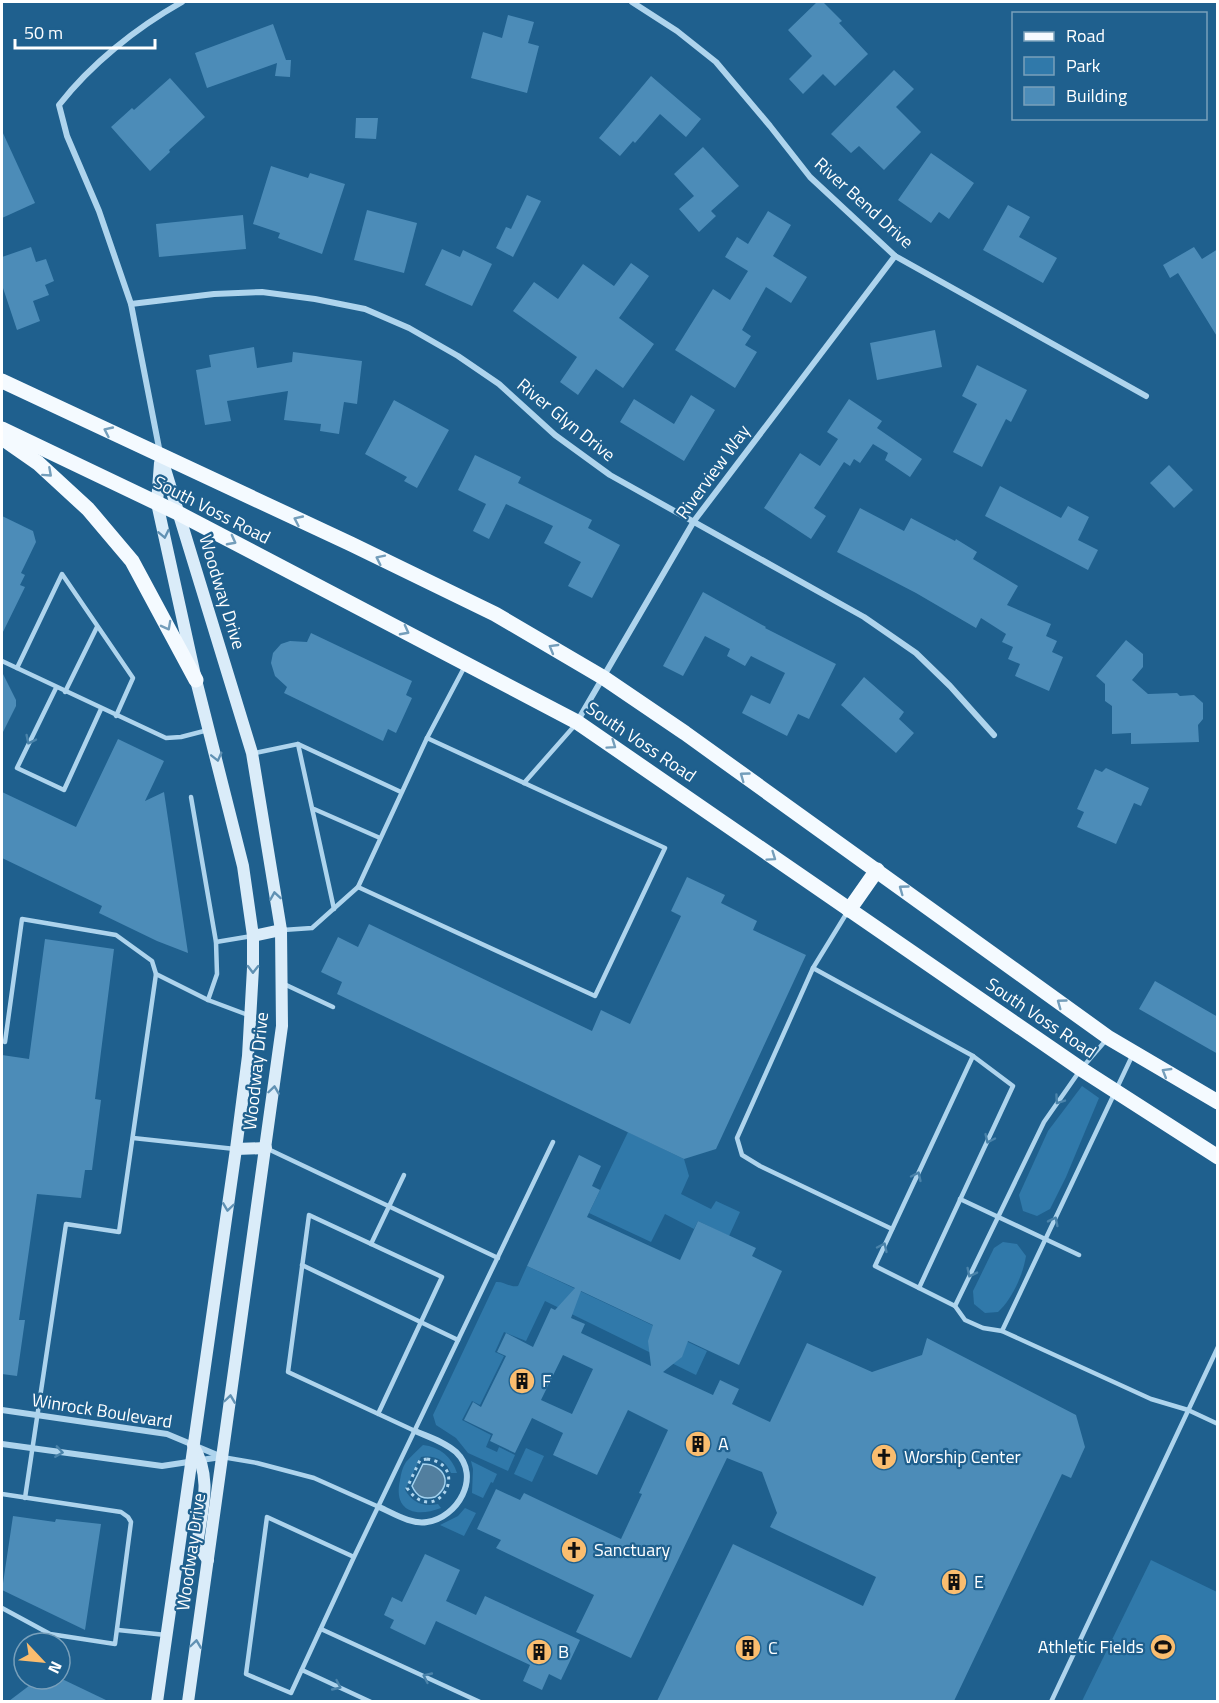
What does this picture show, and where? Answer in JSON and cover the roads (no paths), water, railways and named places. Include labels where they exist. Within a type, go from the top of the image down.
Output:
[{"type":"main road","name":"South Voss Road","points":[[2,381],[495,614],[604,678],[685,733],[1109,1038],[1218,1101]]},
{"type":"main road","name":"South Voss Road","points":[[2,429],[180,514],[578,722],[1081,1069],[1218,1157]]},
{"type":"main road","points":[[2,438],[38,464],[88,509],[132,561],[196,680]]},
{"type":"main road","name":"Woodway Drive","points":[[157,1701],[196,1461],[194,1445],[248,1056],[253,936],[243,866],[196,680],[157,503],[161,456]]},
{"type":"main road","name":"Woodway Drive","points":[[161,456],[252,753],[281,930],[282,1026],[188,1701]]},
{"type":"main road","points":[[849,910],[877,870]]},
{"type":"main road","points":[[253,936],[281,930]]},
{"type":"main road","points":[[236,1149],[266,1148]]},
{"type":"main road","points":[[196,1461],[206,1481],[197,1545],[208,1560]]},
{"type":"street","name":"Woodway Drive","points":[[161,456],[131,304],[99,211],[67,136],[59,105],[72,88],[128,38],[182,2]]},
{"type":"street","name":"River Bend Drive","points":[[633,2],[677,31],[716,62],[810,177],[895,256],[1146,396]]},
{"type":"street","name":"Riverview Way","points":[[578,722],[694,522],[895,256]]},
{"type":"street","name":"River Glyn Drive","points":[[131,304],[214,294],[262,292],[365,309],[409,328],[458,356],[499,384],[555,435],[610,475],[864,617],[916,653],[950,686],[994,735]]},
{"type":"street","name":"Winrock Boulevard","points":[[2,1410],[167,1434],[222,1457]]},
{"type":"street","points":[[379,1507],[425,1523],[440,1519],[462,1497],[467,1482],[466,1468],[458,1454],[445,1444],[415,1431]]},
{"type":"street","points":[[2,1444],[162,1466],[222,1457]]},
{"type":"lane","points":[[17,668],[62,574],[134,678],[116,716]]},
{"type":"lane","points":[[65,692],[97,627]]},
{"type":"lane","points":[[2,661],[165,738],[181,737],[210,730]]},
{"type":"lane","points":[[281,930],[312,928],[358,887],[427,738],[467,664]]},
{"type":"lane","points":[[56,688],[17,768],[64,790],[101,709]]},
{"type":"lane","points":[[524,783],[578,722]]},
{"type":"lane","points":[[358,887],[595,996],[665,848],[427,738]]},
{"type":"lane","points":[[252,753],[298,744],[402,792]]},
{"type":"lane","points":[[298,744],[334,909]]},
{"type":"lane","points":[[191,797],[216,942],[217,974],[208,1000]]},
{"type":"lane","points":[[313,808],[380,838]]},
{"type":"lane","points":[[849,910],[813,968],[737,1138],[742,1155],[778,1175],[892,1229]]},
{"type":"lane","points":[[4,1042],[22,919],[116,935],[152,961],[156,974],[120,1232],[66,1224],[25,1498]]},
{"type":"lane","points":[[216,942],[253,936]]},
{"type":"lane","points":[[813,968],[973,1056],[1013,1086],[919,1288]]},
{"type":"lane","points":[[156,974],[208,1000],[251,1016]]},
{"type":"lane","points":[[281,983],[333,1007]]},
{"type":"lane","points":[[955,1306],[1044,1122],[1081,1069],[1109,1038]]},
{"type":"lane","points":[[1002,1331],[1133,1053]]},
{"type":"lane","points":[[973,1056],[875,1266],[955,1306],[965,1320],[983,1328],[1002,1331],[1151,1399],[1188,1410],[1218,1424]]},
{"type":"lane","points":[[133,1138],[236,1149]]},
{"type":"lane","points":[[354,1557],[267,1517],[246,1674],[291,1694],[354,1557],[553,1142]]},
{"type":"lane","points":[[266,1148],[498,1258]]},
{"type":"lane","points":[[372,1244],[405,1175]]},
{"type":"lane","points":[[960,1199],[1079,1255]]},
{"type":"lane","points":[[378,1414],[441,1277],[309,1215],[288,1372],[378,1414],[415,1431]]},
{"type":"lane","points":[[302,1265],[458,1340]]},
{"type":"lane","points":[[1051,1701],[1218,1347]]},
{"type":"lane","points":[[222,1457],[257,1463],[314,1478],[379,1507]]},
{"type":"lane","points":[[2,1494],[121,1512],[131,1522],[115,1644],[50,1634],[2,1608]]},
{"type":"lane","points":[[321,1629],[480,1701]]},
{"type":"lane","points":[[118,1630],[166,1635]]},
{"type":"lane","points":[[302,1670],[371,1701]]},
{"type":"place","name":"F","points":[[522,1381]]},
{"type":"place","name":"A","points":[[698,1444]]},
{"type":"place","name":"Worship Center","points":[[884,1457]]},
{"type":"place","name":"Sanctuary","points":[[574,1550]]},
{"type":"place","name":"E","points":[[954,1582]]},
{"type":"place","name":"Athletic Fields","points":[[1163,1647]]},
{"type":"place","name":"C","points":[[748,1648]]},
{"type":"place","name":"B","points":[[539,1652]]}]
